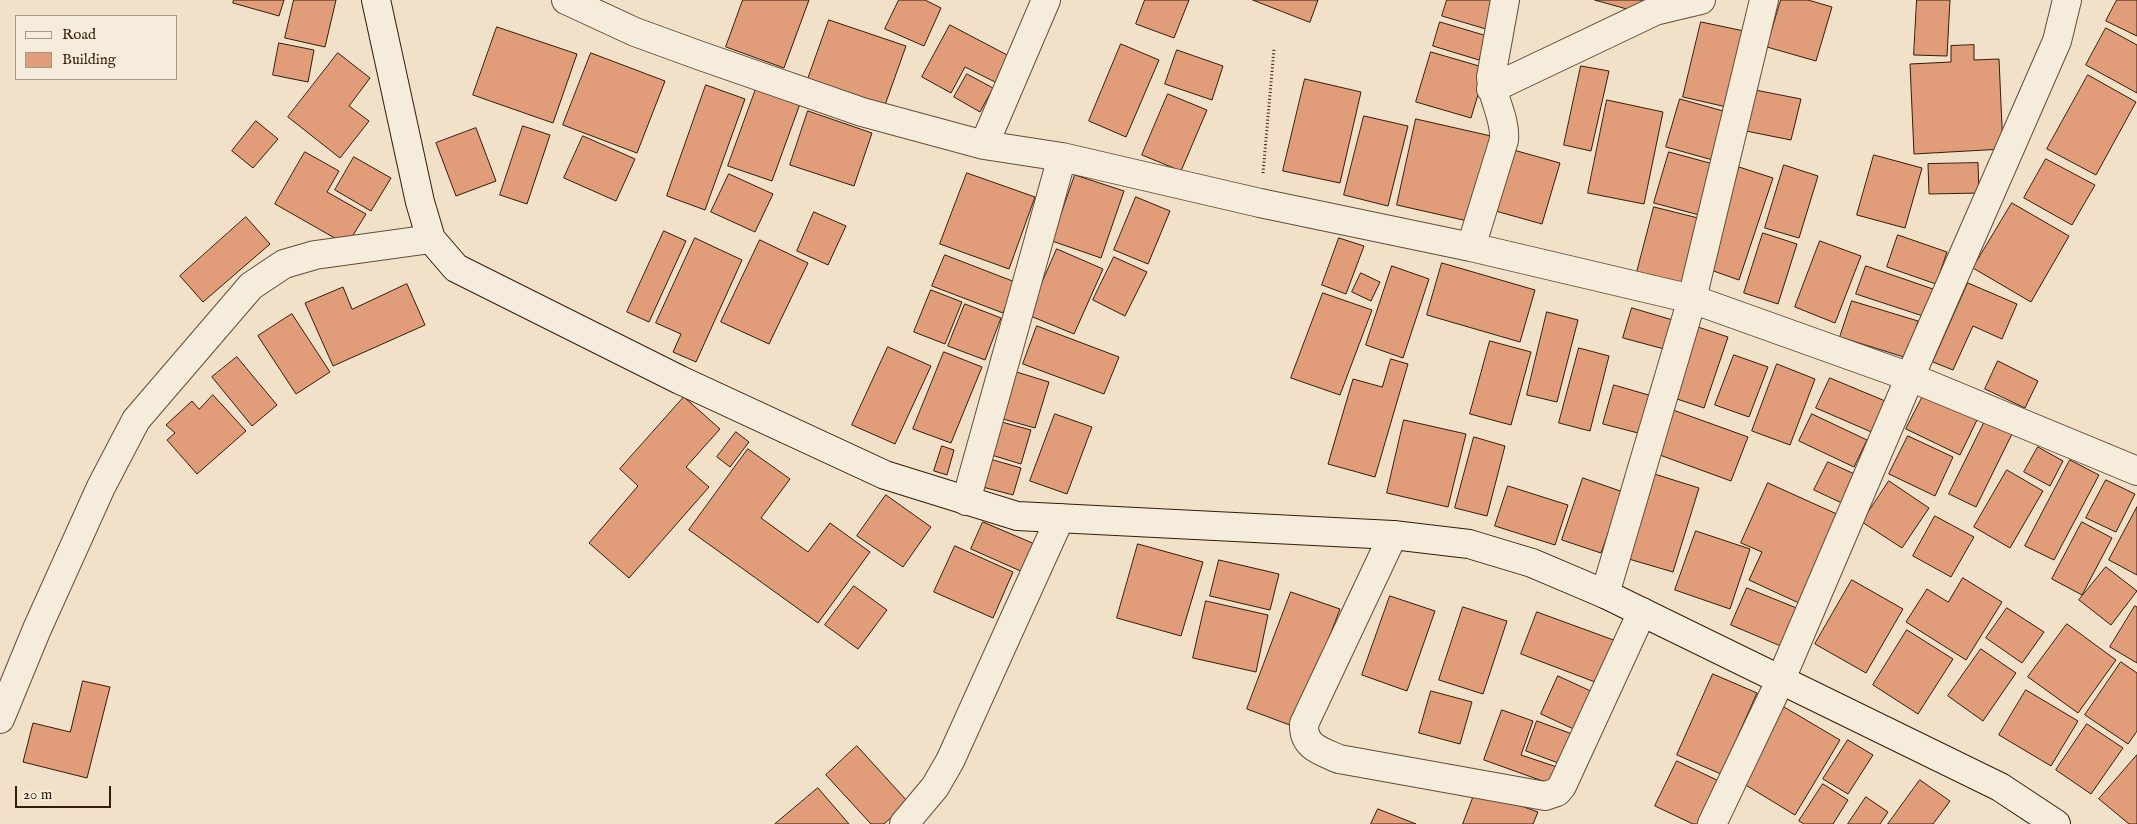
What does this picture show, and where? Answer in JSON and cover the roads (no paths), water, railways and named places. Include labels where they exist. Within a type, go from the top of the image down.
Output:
[{"type":"street","points":[[376,0],[420,202],[431,238],[456,268],[520,302],[680,380],[885,475],[1017,516],[1393,535],[1470,544],[1532,563],[1606,594],[1781,679],[1885,733],[2000,787],[2056,824]]},
{"type":"street","points":[[566,0],[635,32],[728,66],[862,112],[984,145],[1062,156],[1260,203],[1472,247],[1692,299],[1910,376],[2137,472]]},
{"type":"street","points":[[984,145],[1046,0]]},
{"type":"street","points":[[1472,247],[1504,140],[1502,122],[1491,89],[1491,65],[1505,0]]},
{"type":"street","points":[[1491,89],[1656,5],[1701,0]]},
{"type":"street","points":[[1606,594],[1692,299],[1764,0]]},
{"type":"street","points":[[1712,824],[1781,679],[1910,376],[2057,41],[2067,0]]},
{"type":"street","points":[[966,501],[1062,156]]},
{"type":"street","points":[[0,719],[37,629],[101,487],[136,420],[251,286],[284,264],[315,255],[431,238]]},
{"type":"street","points":[[904,824],[935,787],[950,760],[1060,518]]},
{"type":"street","points":[[1393,535],[1304,724],[1304,734],[1310,746],[1339,759],[1545,796],[1552,795],[1562,786],[1642,612]]}]
